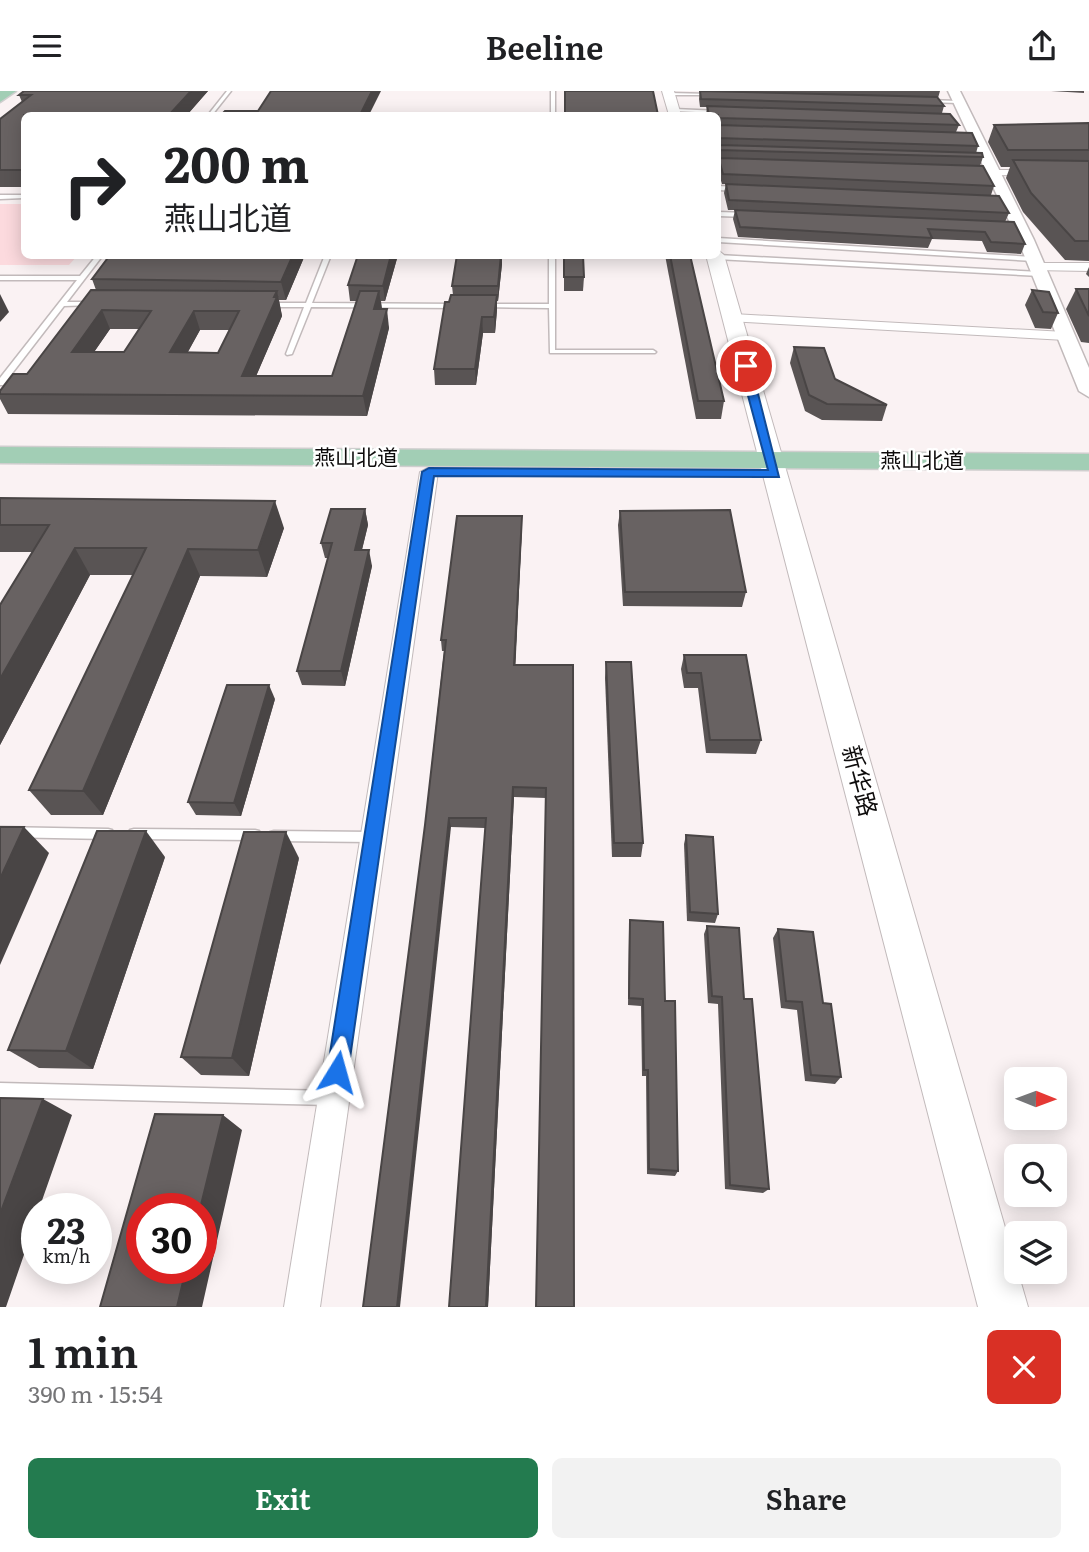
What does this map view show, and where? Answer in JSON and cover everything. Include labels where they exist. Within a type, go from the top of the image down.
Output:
[{"type":"main road","points":[[0,98],[9,91]]},
{"type":"main road","points":[[669,93],[675,112]]},
{"type":"main road","name":"新华路","points":[[718,259],[1003,1307]]},
{"type":"main road","name":"燕山北道","points":[[0,455],[773,467],[1089,476]]},
{"type":"main road","name":"燕山北道","points":[[0,470],[429,472],[1089,462]]},
{"type":"street","points":[[956,96],[960,119],[975,136],[1000,201],[1037,267],[1089,391]]},
{"type":"street","points":[[985,166],[1089,173]]},
{"type":"street","points":[[1037,267],[1089,267]]},
{"type":"street","points":[[733,318],[1065,336]]},
{"type":"street","points":[[302,1307],[429,472]]},
{"type":"lane","points":[[212,112],[229,91]]},
{"type":"lane","points":[[553,91],[553,112]]},
{"type":"lane","points":[[669,93],[725,95]]},
{"type":"lane","points":[[918,101],[956,96]]},
{"type":"lane","points":[[721,112],[730,112]]},
{"type":"lane","points":[[721,188],[745,190]]},
{"type":"lane","points":[[0,197],[21,197]]},
{"type":"lane","points":[[721,214],[755,215]]},
{"type":"lane","points":[[721,251],[1037,267]]},
{"type":"lane","points":[[721,251],[1037,267]]},
{"type":"lane","points":[[0,383],[97,259]]},
{"type":"lane","points":[[289,354],[326,259]]},
{"type":"lane","points":[[552,259],[552,352],[653,352]]},
{"type":"lane","points":[[0,278],[82,278]]},
{"type":"lane","points":[[62,304],[103,304]]},
{"type":"lane","points":[[254,305],[552,306]]},
{"type":"lane","points":[[0,832],[373,837]]},
{"type":"lane","points":[[0,1090],[333,1099]]},
{"type":"shaded area","points":[[0,204],[21,204],[21,259],[74,259],[69,265],[0,265]]},
{"type":"building","points":[[24,91],[191,91],[172,112],[21,112],[21,170],[0,170],[0,119],[31,95],[19,95]]},
{"type":"building","points":[[271,91],[372,91],[362,112],[224,112],[258,111]]},
{"type":"building","points":[[565,91],[653,91],[657,112],[565,112]]},
{"type":"building","points":[[700,91],[937,97],[944,106],[701,99]]},
{"type":"building","points":[[707,106],[950,114],[959,125],[721,118],[721,112],[708,112]]},
{"type":"building","points":[[1089,123],[1089,150],[1008,150],[994,125]]},
{"type":"building","points":[[721,125],[972,133],[978,146],[721,138]]},
{"type":"building","points":[[721,145],[982,153],[983,157],[721,150]]},
{"type":"building","points":[[721,158],[983,166],[994,186],[723,174]]},
{"type":"building","points":[[1013,160],[1089,161],[1089,241],[1075,241],[1031,193]]},
{"type":"building","points":[[726,184],[999,196],[1009,213],[729,200]]},
{"type":"building","points":[[735,210],[1014,222],[1025,244],[991,242],[985,232],[928,229],[932,238],[740,227]]},
{"type":"building","points":[[107,259],[291,259],[281,282],[92,279]]},
{"type":"building","points":[[357,259],[390,259],[383,286],[348,285]]},
{"type":"building","points":[[456,259],[501,259],[498,286],[452,286]]},
{"type":"building","points":[[564,259],[583,259],[584,277],[564,277]]},
{"type":"building","points":[[671,259],[691,259],[724,401],[698,401]]},
{"type":"building","points":[[1076,289],[1089,289],[1089,316]]},
{"type":"building","points":[[91,290],[277,291],[274,297],[277,297],[242,376],[332,376],[360,291],[379,291],[374,309],[387,309],[363,396],[0,394],[13,374],[27,374]],"holes":[[[102,310],[151,311],[124,352],[72,352]],[[194,311],[239,311],[218,353],[170,352]]]},
{"type":"building","points":[[1032,290],[1049,292],[1058,313],[1043,312]]},
{"type":"building","points":[[451,295],[497,295],[494,317],[482,317],[475,369],[434,369],[445,302],[449,302]]},
{"type":"building","points":[[794,347],[824,348],[835,379],[887,405],[827,404],[809,395]]},
{"type":"building","points":[[0,498],[275,501],[258,550],[188,549],[83,791],[29,790],[146,548],[75,548],[0,679],[0,605],[49,525],[0,525]]},
{"type":"building","points":[[331,509],[365,509],[355,550],[369,550],[341,671],[297,671],[332,543],[321,543]]},
{"type":"building","points":[[730,510],[746,592],[625,592],[620,511]]},
{"type":"building","points":[[457,516],[522,516],[514,665],[573,665],[574,1307],[536,1307],[546,788],[513,787],[486,1307],[449,1307],[486,818],[449,818],[397,1307],[363,1307],[425,825],[446,640],[441,640]]},
{"type":"building","points":[[684,655],[746,655],[761,740],[710,740],[701,673],[687,673]]},
{"type":"building","points":[[606,662],[631,662],[643,843],[614,843]]},
{"type":"building","points":[[227,685],[269,685],[234,803],[188,802]]},
{"type":"building","points":[[0,827],[24,827],[0,879]]},
{"type":"building","points":[[97,831],[146,831],[66,1051],[8,1050]]},
{"type":"building","points":[[244,832],[286,832],[232,1058],[181,1057]]},
{"type":"building","points":[[686,835],[713,837],[718,914],[690,912]]},
{"type":"building","points":[[630,920],[663,922],[665,1001],[675,1001],[678,1171],[649,1169],[648,1070],[644,1070],[643,999],[629,998]]},
{"type":"building","points":[[707,926],[739,928],[744,999],[752,999],[769,1189],[730,1185],[722,997],[712,996]]},
{"type":"building","points":[[778,929],[813,932],[823,1003],[831,1004],[841,1077],[811,1075],[802,1002],[786,1001]]},
{"type":"building","points":[[0,1098],[43,1099],[0,1214]]},
{"type":"building","points":[[155,1114],[223,1115],[204,1193],[132,1193]]},
{"type":"building","points":[[126,1216],[126,1284],[182,1284],[177,1307],[100,1307],[107,1284],[112,1284],[112,1265]]},
{"type":"route","points":[[337,1072],[429,472],[775,474],[746,366]]}]
